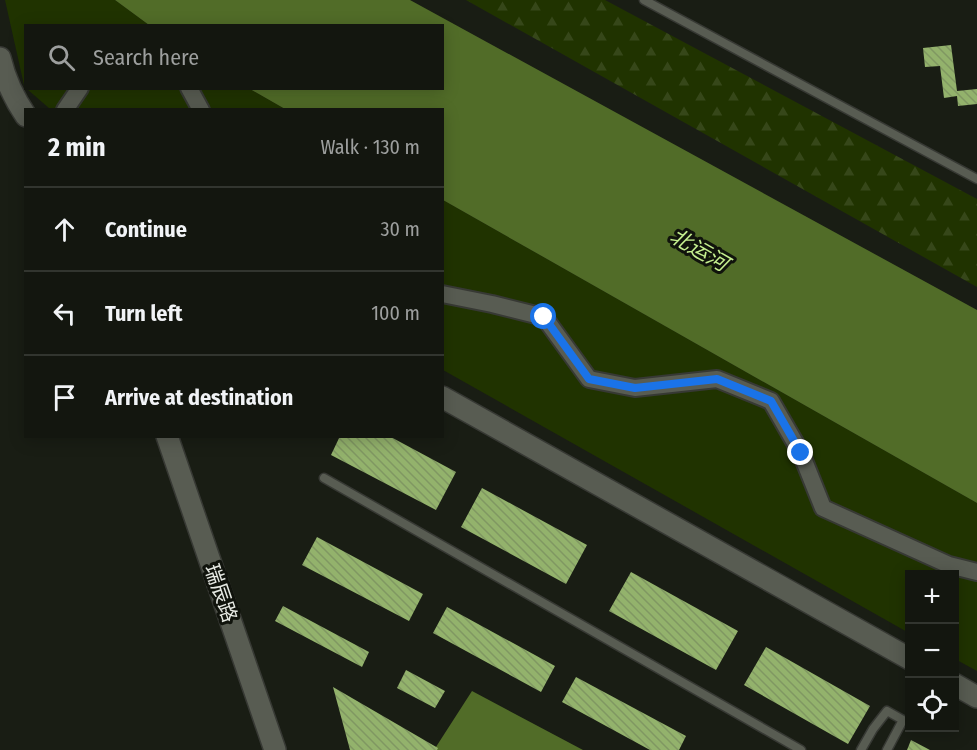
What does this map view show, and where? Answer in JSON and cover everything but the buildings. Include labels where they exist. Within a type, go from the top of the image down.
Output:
[{"type":"street","points":[[0,58],[10,88],[24,112]]},
{"type":"street","points":[[0,88],[6,103],[24,128]]},
{"type":"street","points":[[67,108],[79,90]]},
{"type":"street","points":[[190,90],[200,108]]},
{"type":"street","points":[[444,294],[544,317],[589,379],[635,388],[717,379],[771,401],[801,453],[823,508],[949,565],[977,572]]},
{"type":"street","points":[[444,398],[905,657]]},
{"type":"street","name":"瑞辰路","points":[[168,438],[275,750]]},
{"type":"street","name":"瑞辰路","points":[[181,438],[288,750]]},
{"type":"street","points":[[959,687],[977,697]]},
{"type":"lane","points":[[644,0],[977,179]]},
{"type":"lane","points":[[324,478],[801,750]]},
{"type":"lane","points":[[861,750],[887,711],[903,720],[887,750]]},
{"type":"green space","points":[[5,0],[115,0],[148,24],[24,24],[24,85]]},
{"type":"green space","points":[[466,0],[605,0],[977,199],[977,287]]},
{"type":"green space","points":[[28,90],[252,90],[283,108],[49,108]]},
{"type":"green space","points":[[444,201],[977,503],[977,671],[959,661],[959,570],[905,570],[905,631],[444,371]]},
{"type":"water","name":"北运河","points":[[115,0],[410,0],[977,310],[977,503],[444,201],[444,108],[283,108],[252,90],[444,90],[444,24],[148,24]]},
{"type":"water","points":[[472,691],[583,750],[434,750]]},
{"type":"route","points":[[544,317],[589,379],[635,388],[717,379],[771,401],[801,453]]}]
